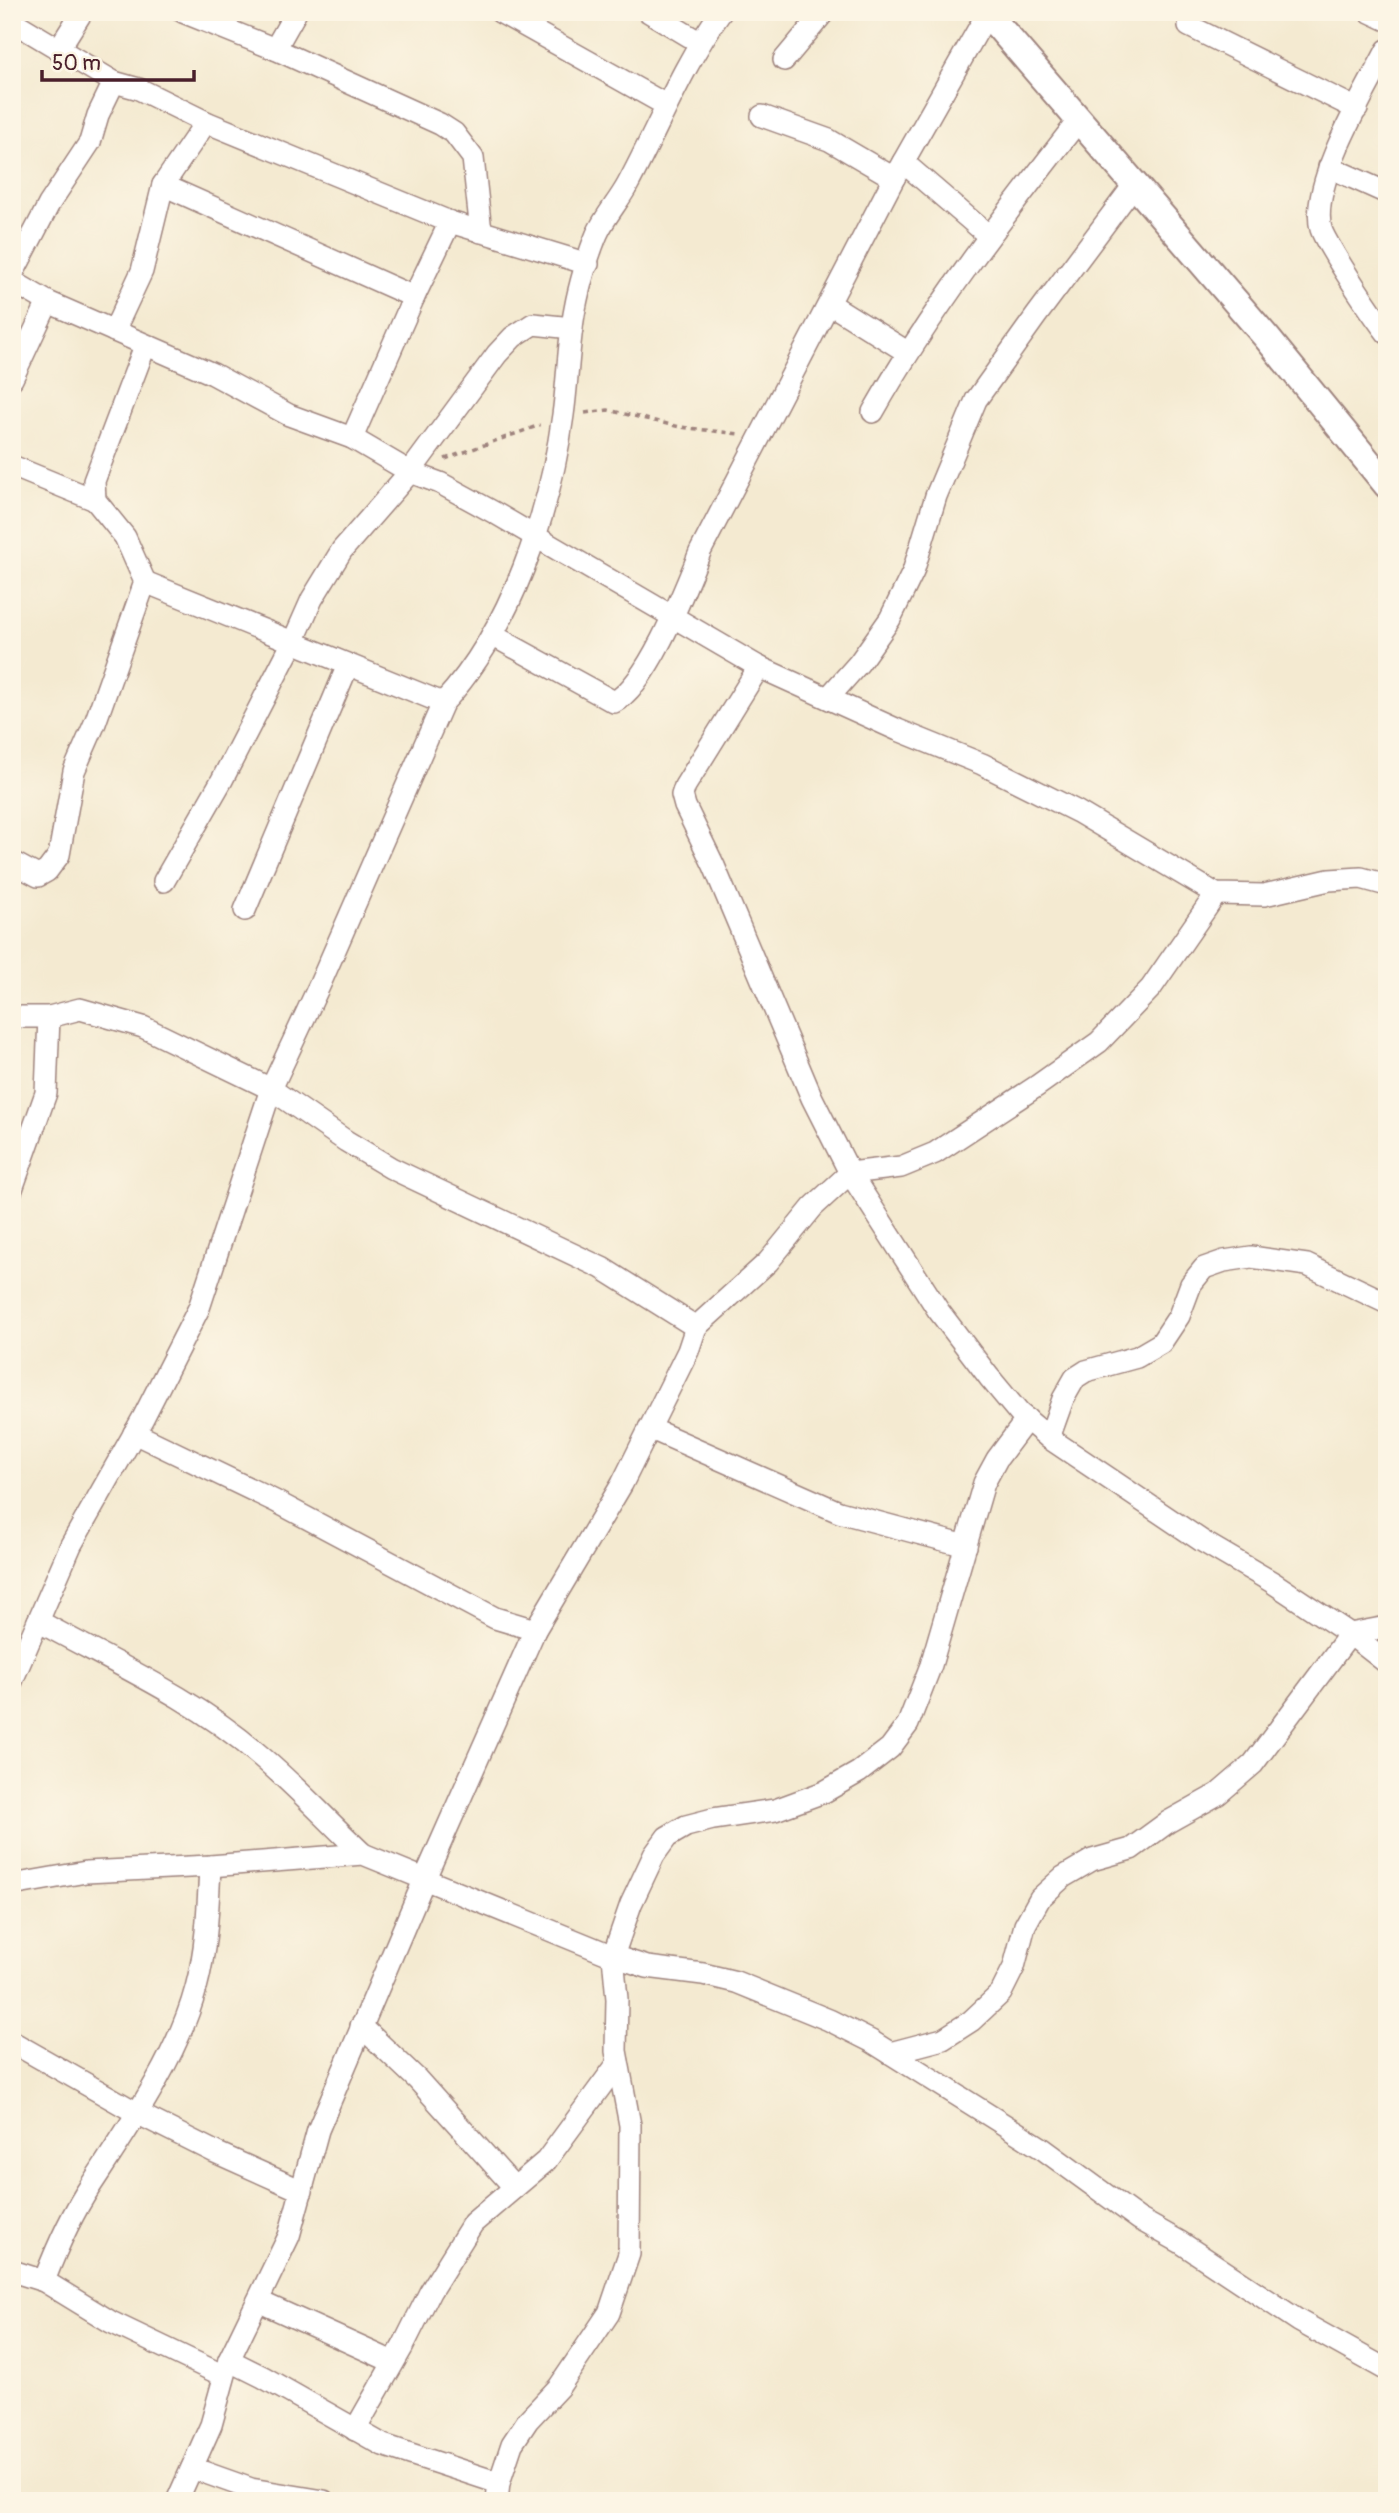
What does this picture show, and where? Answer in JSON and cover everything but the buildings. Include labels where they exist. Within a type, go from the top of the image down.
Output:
[{"type":"street","points":[[58,50],[82,12]]},
{"type":"street","points":[[183,12],[275,49],[440,124],[454,134],[472,158],[481,232]]},
{"type":"street","points":[[275,49],[296,12]]},
{"type":"street","points":[[500,12],[666,105]]},
{"type":"street","points":[[649,12],[699,42]]},
{"type":"street","points":[[12,1681],[71,1545],[134,1433],[199,1308],[271,1089],[443,703],[464,681],[492,635],[536,536],[563,417],[575,309],[597,233],[628,185],[699,42],[721,12]]},
{"type":"street","points":[[784,60],[824,12]]},
{"type":"street","points":[[1190,12],[1189,26],[1357,108]]},
{"type":"street","points":[[1370,12],[1387,20]]},
{"type":"street","points":[[492,635],[614,702],[630,691],[675,616],[700,552],[899,170],[987,13],[1267,338],[1387,485]]},
{"type":"street","points":[[12,21],[114,82],[139,89],[206,122],[450,222],[588,264]]},
{"type":"street","points":[[1384,62],[1357,108],[1329,167],[1320,209],[1321,229],[1351,283],[1387,333]]},
{"type":"street","points":[[12,275],[49,204],[90,142],[97,115],[114,82]]},
{"type":"street","points":[[762,116],[829,140],[899,170],[989,236]]},
{"type":"street","points":[[873,412],[907,352],[989,236],[1078,121]]},
{"type":"street","points":[[114,331],[142,271],[163,185],[206,122]]},
{"type":"street","points":[[1329,167],[1387,193]]},
{"type":"street","points":[[828,698],[859,663],[890,619],[913,572],[936,496],[976,400],[1134,184]]},
{"type":"street","points":[[163,185],[414,297]]},
{"type":"street","points":[[352,438],[450,222]]},
{"type":"street","points":[[12,281],[48,302],[213,374],[289,415],[352,438],[410,472],[440,483],[536,536],[759,667],[898,730],[982,764],[1078,812],[1216,894],[1264,895],[1329,880],[1361,878],[1387,885]]},
{"type":"street","points":[[12,379],[48,302]]},
{"type":"street","points":[[830,304],[907,352]]},
{"type":"street","points":[[163,881],[222,779],[293,642],[312,599],[342,550],[410,472],[497,354],[513,337],[533,324],[572,328]]},
{"type":"street","points":[[95,500],[94,481],[145,346]]},
{"type":"street","points":[[12,466],[95,500],[125,537],[145,582],[95,723],[74,771],[59,855],[47,871],[38,876],[12,862]]},
{"type":"street","points":[[145,582],[443,703]]},
{"type":"street","points":[[245,910],[348,665]]},
{"type":"street","points":[[759,667],[685,786],[683,799],[812,1098],[850,1173],[938,1310],[989,1377],[1027,1419],[1049,1438],[1202,1541],[1272,1582],[1350,1634],[1387,1663]]},
{"type":"street","points":[[177,2501],[211,2425],[227,2368],[289,2236],[318,2130],[425,1878],[535,1630],[622,1484],[688,1351],[696,1327],[768,1262],[813,1208],[850,1173],[901,1167],[935,1153],[1099,1042],[1151,988],[1216,894]]},
{"type":"street","points":[[12,1017],[49,1017],[80,1009],[143,1027],[271,1089],[346,1141],[391,1168],[602,1268],[696,1327]]},
{"type":"street","points":[[12,1189],[46,1093],[49,1017]]},
{"type":"street","points":[[1049,1438],[1063,1399],[1075,1378],[1086,1371],[1137,1357],[1161,1342],[1178,1316],[1191,1284],[1204,1268],[1224,1261],[1251,1257],[1307,1265],[1387,1303]]},
{"type":"street","points":[[12,2271],[44,2281],[111,2322],[227,2368],[263,2377],[383,2445],[498,2492],[512,2444],[528,2420],[559,2387],[609,2313],[629,2254],[630,2125],[616,2051],[617,1999],[613,1956],[631,1904],[654,1855],[667,1837],[686,1826],[713,1819],[775,1810],[824,1792],[859,1772],[890,1748],[908,1724],[932,1665],[984,1483],[997,1459],[1027,1419]]},
{"type":"street","points":[[649,1428],[839,1512],[966,1546]]},
{"type":"street","points":[[134,1433],[275,1501],[495,1618],[535,1630]]},
{"type":"street","points":[[38,1620],[151,1682],[206,1716],[257,1753],[363,1854],[613,1956],[647,1967],[703,1974],[736,1982],[830,2020],[890,2053],[1043,2149],[1139,2219],[1180,2242],[1299,2321],[1387,2370]]},
{"type":"street","points":[[890,2053],[943,2039],[971,2021],[1001,1993],[1014,1967],[1025,1925],[1040,1898],[1063,1877],[1092,1860],[1131,1849],[1168,1822],[1218,1794],[1253,1765],[1350,1634],[1387,1627]]},
{"type":"street","points":[[12,1885],[86,1872],[363,1854]]},
{"type":"street","points":[[44,2281],[58,2243],[90,2186],[120,2143],[171,2051],[195,1990],[206,1940],[209,1866]]},
{"type":"street","points":[[361,2026],[417,2079],[514,2187]]},
{"type":"street","points":[[12,2042],[137,2113],[302,2191]]},
{"type":"street","points":[[355,2430],[430,2292],[473,2223],[546,2161],[618,2063]]},
{"type":"street","points":[[258,2301],[393,2362]]},
{"type":"street","points":[[192,2468],[251,2489],[324,2501]]},
{"type":"path","points":[[410,472],[563,417],[608,410],[680,427],[762,436]]}]
